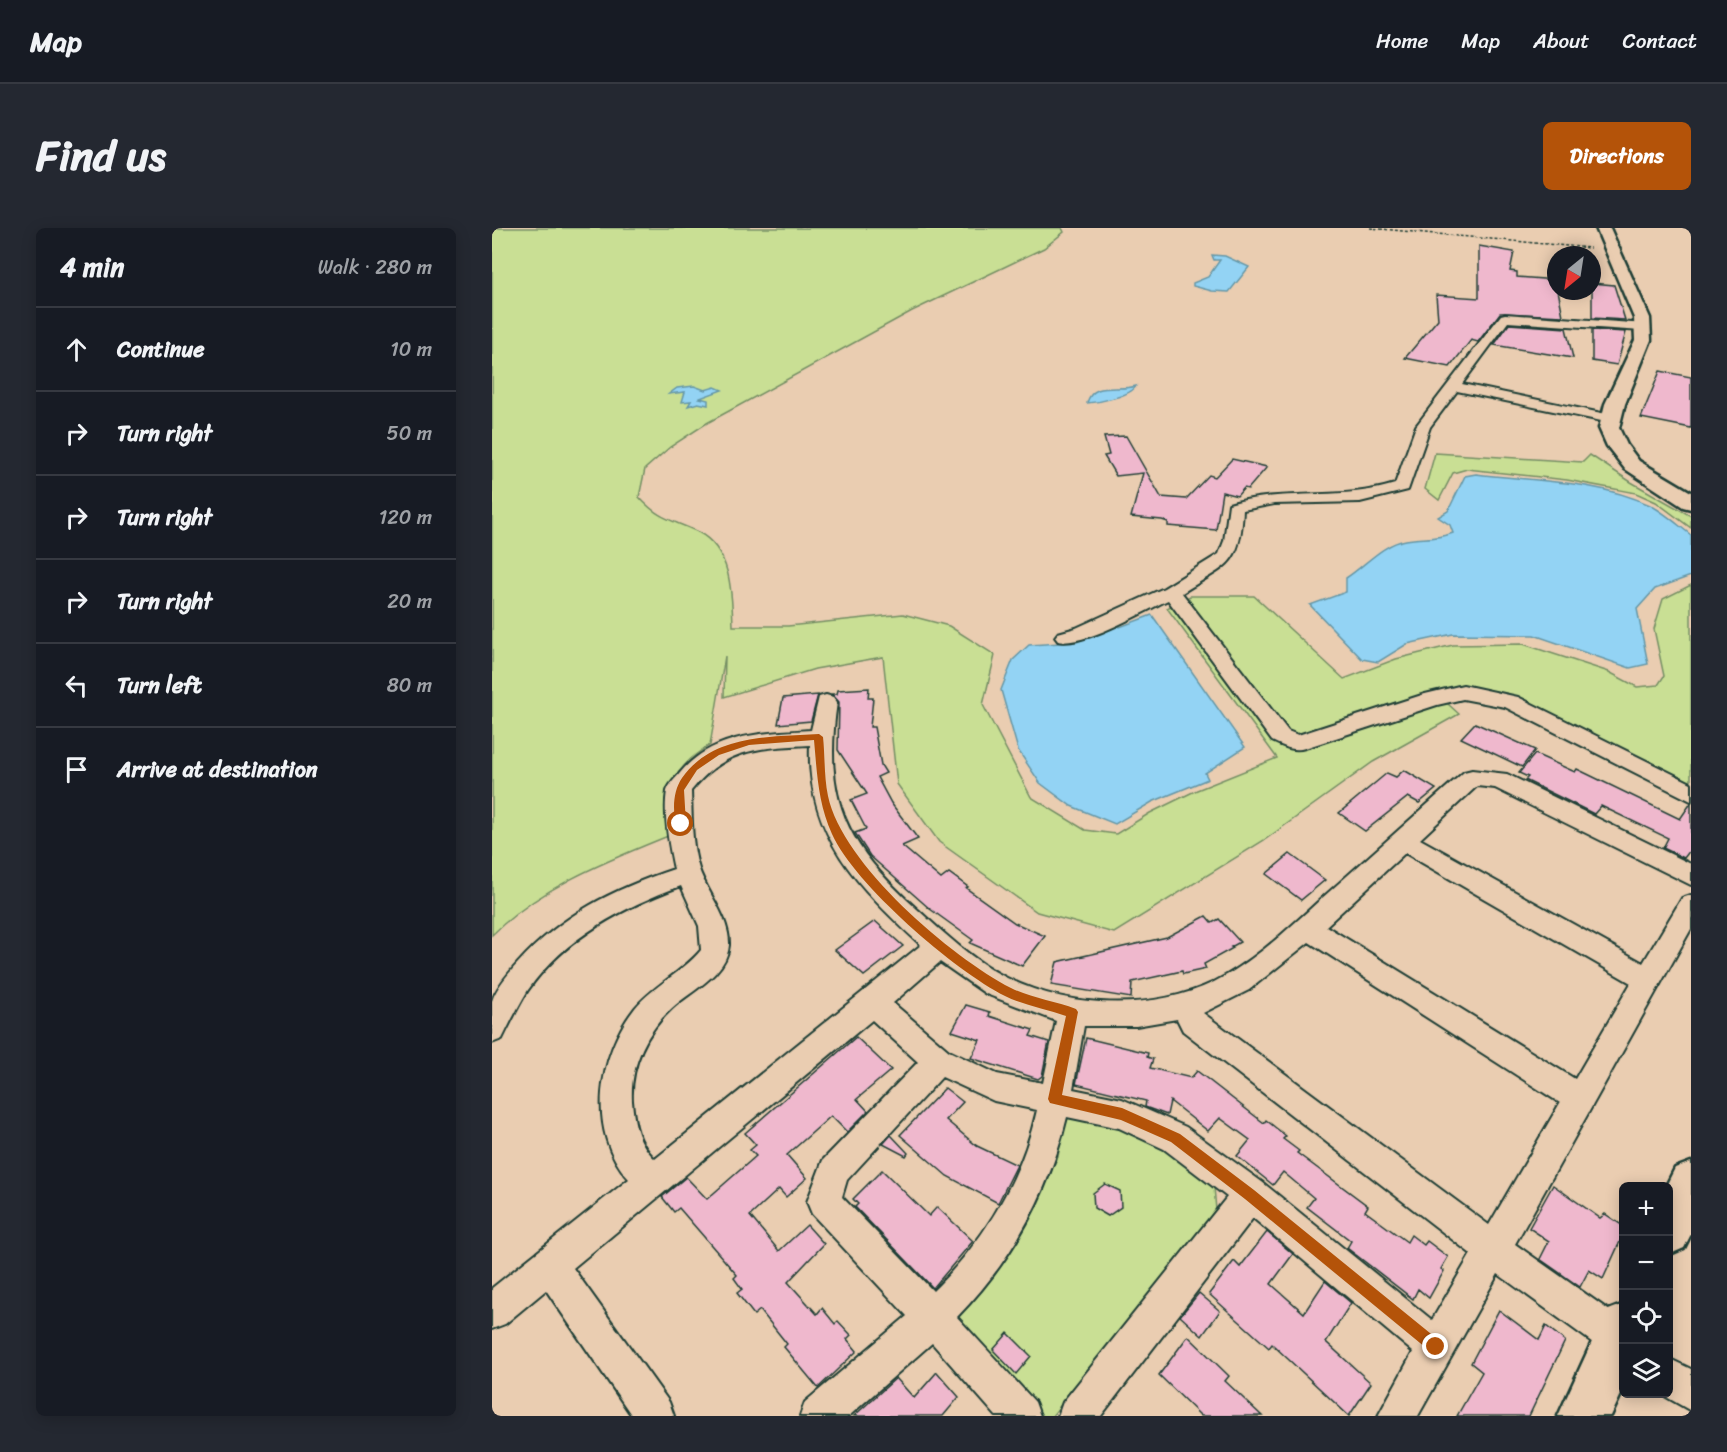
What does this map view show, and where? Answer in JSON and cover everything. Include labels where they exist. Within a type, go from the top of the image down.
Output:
[{"type":"street","points":[[1603,228],[1642,318],[1643,340],[1640,353],[1609,428],[1617,447],[1632,465],[1691,502]]},
{"type":"street","points":[[1065,637],[1083,632],[1172,592],[1226,557],[1233,541],[1235,507],[1286,500],[1382,496],[1402,488],[1409,472],[1414,442],[1505,318],[1642,327]]},
{"type":"street","points":[[1454,386],[1611,419]]},
{"type":"street","points":[[1172,592],[1280,736],[1297,743],[1432,699],[1463,692],[1511,702],[1691,793]]},
{"type":"street","points":[[826,702],[819,737],[823,797],[837,835],[876,888],[972,971],[1010,993],[1072,1012],[1124,1014],[1184,1005],[1238,982],[1307,927],[1472,778],[1499,780],[1691,875]]},
{"type":"street","points":[[652,1179],[631,1156],[616,1116],[619,1072],[634,1034],[657,1003],[703,965],[714,952],[716,936],[688,874],[679,790],[694,768],[716,752],[748,742],[819,737]]},
{"type":"street","points":[[1403,841],[1648,979]]},
{"type":"street","points":[[492,1030],[520,978],[553,944],[587,916],[636,891],[688,874]]},
{"type":"street","points":[[1396,1416],[1691,904]]},
{"type":"street","points":[[1307,927],[1579,1098]]},
{"type":"street","points":[[492,1311],[652,1179],[873,1003],[940,945]]},
{"type":"street","points":[[873,1003],[938,1061],[994,1087],[1122,1114],[1175,1138],[1250,1194],[1436,1347]]},
{"type":"street","points":[[1184,1005],[1193,1022],[1493,1249],[1619,1335]]},
{"type":"street","points":[[819,1416],[933,1317],[980,1264],[1016,1209],[1042,1152],[1072,1012]]},
{"type":"street","points":[[938,1061],[834,1171],[824,1202],[933,1317],[1021,1416]]},
{"type":"street","points":[[1673,1222],[1691,1184]]},
{"type":"street","points":[[1077,1416],[1250,1194]]},
{"type":"street","points":[[550,1264],[655,1416]]},
{"type":"street","points":[[1584,1416],[1619,1343]]},
{"type":"street","points":[[1673,1379],[1691,1392]]},
{"type":"path","points":[[1370,228],[1612,249]]},
{"type":"green space","points":[[492,228],[1062,228],[1064,232],[1044,248],[912,311],[707,423],[670,447],[645,469],[639,497],[660,515],[698,532],[717,549],[728,573],[733,626],[788,626],[903,614],[949,626],[995,655],[983,705],[1031,797],[1085,830],[1116,834],[1150,813],[1197,790],[1277,758],[1167,608],[1190,596],[1254,596],[1344,679],[1396,659],[1453,645],[1523,644],[1609,672],[1637,687],[1658,685],[1664,676],[1654,629],[1663,599],[1691,585],[1691,788],[1508,697],[1436,693],[1459,714],[1373,762],[1266,839],[1114,933],[1037,912],[939,842],[897,784],[883,657],[815,669],[724,697],[725,656],[710,745],[684,765],[674,779],[668,794],[668,836],[598,866],[553,889],[511,918],[492,935]]},
{"type":"green space","points":[[1435,453],[1583,462],[1590,455],[1631,482],[1691,516],[1691,528],[1656,502],[1636,493],[1567,480],[1467,469],[1453,473],[1439,500],[1425,489]]},
{"type":"green space","points":[[1064,1117],[1112,1124],[1160,1146],[1214,1187],[1216,1210],[1052,1416],[1043,1416],[951,1313],[1031,1209],[1058,1157]]},
{"type":"water","points":[[1212,255],[1225,256],[1249,267],[1229,292],[1212,291],[1193,286],[1193,283],[1208,277],[1220,260],[1214,260]]},
{"type":"water","points":[[694,386],[705,390],[715,387],[722,390],[700,398],[708,400],[708,405],[698,403],[688,406],[691,401],[682,402],[685,392],[669,394],[677,388]]},
{"type":"water","points":[[1136,386],[1122,396],[1087,403],[1095,391]]},
{"type":"water","points":[[1476,474],[1587,486],[1630,497],[1650,505],[1691,535],[1691,576],[1655,589],[1637,609],[1648,664],[1630,668],[1534,635],[1453,634],[1407,644],[1378,662],[1362,659],[1310,605],[1346,592],[1346,578],[1389,546],[1406,540],[1435,538],[1453,533],[1450,525],[1438,517],[1448,511],[1465,476]]},
{"type":"water","points":[[1152,615],[1245,747],[1205,773],[1208,779],[1152,802],[1115,824],[1071,806],[1040,783],[1018,750],[1001,690],[1013,660],[1029,645],[1077,642],[1115,623],[1120,627]]},
{"type":"building","points":[[1479,246],[1514,252],[1510,271],[1517,272],[1517,277],[1547,279],[1547,300],[1560,300],[1563,316],[1500,313],[1478,342],[1471,340],[1450,367],[1405,358],[1438,319],[1436,295],[1479,298]]},
{"type":"building","points":[[1601,284],[1614,285],[1625,320],[1592,318],[1592,300],[1601,300]]},
{"type":"building","points":[[1509,324],[1566,328],[1573,358],[1494,345]]},
{"type":"building","points":[[1592,330],[1626,332],[1617,365],[1592,361]]},
{"type":"building","points":[[1660,371],[1691,377],[1691,428],[1641,418]]},
{"type":"building","points":[[1126,436],[1161,497],[1186,499],[1209,475],[1215,477],[1232,459],[1267,467],[1248,489],[1244,488],[1237,496],[1222,492],[1216,530],[1168,526],[1168,522],[1162,520],[1131,517],[1143,473],[1116,476],[1104,456],[1109,455],[1104,437]]},
{"type":"building","points":[[869,688],[868,698],[873,698],[870,727],[874,727],[881,765],[886,773],[877,777],[891,803],[918,839],[902,846],[941,879],[949,873],[1015,923],[1045,936],[1022,966],[970,943],[973,940],[930,909],[870,856],[855,833],[866,829],[851,800],[867,794],[838,750],[839,702],[831,694],[837,694],[838,690]]},
{"type":"building","points":[[818,695],[811,721],[778,724],[783,698]]},
{"type":"building","points":[[1475,723],[1535,750],[1522,767],[1461,738]]},
{"type":"building","points":[[1535,754],[1575,772],[1577,769],[1680,819],[1691,803],[1691,849],[1684,858],[1663,848],[1668,838],[1601,806],[1594,814],[1525,780],[1528,777],[1519,773]]},
{"type":"building","points":[[1404,770],[1436,789],[1419,803],[1408,797],[1365,831],[1339,813],[1387,773],[1396,777]]},
{"type":"building","points":[[1290,854],[1325,880],[1301,900],[1266,874]]},
{"type":"building","points":[[1206,916],[1212,923],[1219,919],[1240,942],[1204,964],[1206,969],[1183,974],[1182,971],[1132,982],[1131,998],[1051,985],[1057,962],[1167,937]]},
{"type":"building","points":[[875,921],[903,946],[864,976],[835,950]]},
{"type":"building","points":[[966,1005],[990,1012],[989,1016],[1033,1030],[1030,1036],[1049,1042],[1042,1076],[1038,1079],[971,1058],[980,1040],[952,1031]]},
{"type":"building","points":[[856,1037],[891,1070],[857,1099],[868,1111],[847,1132],[831,1116],[787,1155],[807,1178],[786,1197],[779,1189],[750,1216],[779,1251],[807,1225],[824,1244],[788,1282],[817,1314],[822,1308],[835,1324],[838,1321],[851,1335],[847,1339],[857,1351],[818,1388],[784,1347],[787,1344],[760,1310],[754,1315],[737,1293],[742,1289],[734,1278],[737,1275],[679,1208],[674,1212],[662,1197],[686,1177],[707,1199],[756,1156],[750,1150],[756,1145],[745,1133]]},
{"type":"building","points":[[1086,1038],[1148,1053],[1147,1057],[1153,1059],[1150,1068],[1191,1078],[1197,1071],[1264,1123],[1266,1120],[1286,1136],[1283,1139],[1299,1151],[1297,1153],[1368,1206],[1365,1211],[1407,1242],[1411,1235],[1424,1245],[1427,1241],[1448,1257],[1441,1269],[1444,1271],[1429,1298],[1418,1289],[1413,1299],[1347,1248],[1351,1241],[1307,1207],[1314,1198],[1283,1172],[1273,1185],[1237,1156],[1250,1140],[1220,1118],[1208,1131],[1170,1101],[1167,1115],[1145,1107],[1146,1101],[1076,1084]]},
{"type":"building","points":[[945,1088],[963,1102],[946,1120],[977,1146],[1017,1165],[998,1203],[947,1176],[900,1135]]},
{"type":"building","points":[[891,1135],[908,1153],[906,1156],[883,1144]]},
{"type":"building","points":[[882,1170],[929,1216],[937,1207],[973,1241],[933,1288],[855,1207],[858,1204],[853,1199]]},
{"type":"building","points":[[1105,1184],[1120,1191],[1121,1207],[1108,1216],[1094,1208],[1093,1193]]},
{"type":"building","points":[[1553,1185],[1600,1218],[1605,1214],[1619,1223],[1619,1244],[1603,1279],[1589,1270],[1580,1287],[1540,1259],[1549,1241],[1529,1228]]},
{"type":"building","points":[[1267,1232],[1293,1254],[1271,1284],[1304,1313],[1325,1281],[1351,1303],[1326,1342],[1371,1383],[1349,1416],[1272,1344],[1269,1348],[1209,1294],[1234,1261],[1240,1267]]},
{"type":"building","points":[[1199,1293],[1220,1311],[1202,1336],[1180,1316]]},
{"type":"building","points":[[1499,1310],[1539,1340],[1546,1326],[1565,1341],[1529,1416],[1457,1416],[1482,1372],[1471,1363]]},
{"type":"building","points":[[1008,1333],[1031,1356],[1016,1374],[993,1350]]},
{"type":"building","points":[[1188,1336],[1229,1376],[1225,1381],[1262,1416],[1201,1416],[1159,1375]]},
{"type":"building","points":[[937,1372],[959,1397],[943,1416],[854,1416],[896,1378],[914,1398]]},
{"type":"route","points":[[681,824],[679,790],[694,768],[716,752],[748,742],[819,737],[823,797],[837,835],[876,888],[972,971],[1010,993],[1072,1012],[1055,1099],[1122,1114],[1175,1138],[1250,1194],[1436,1347]]}]
